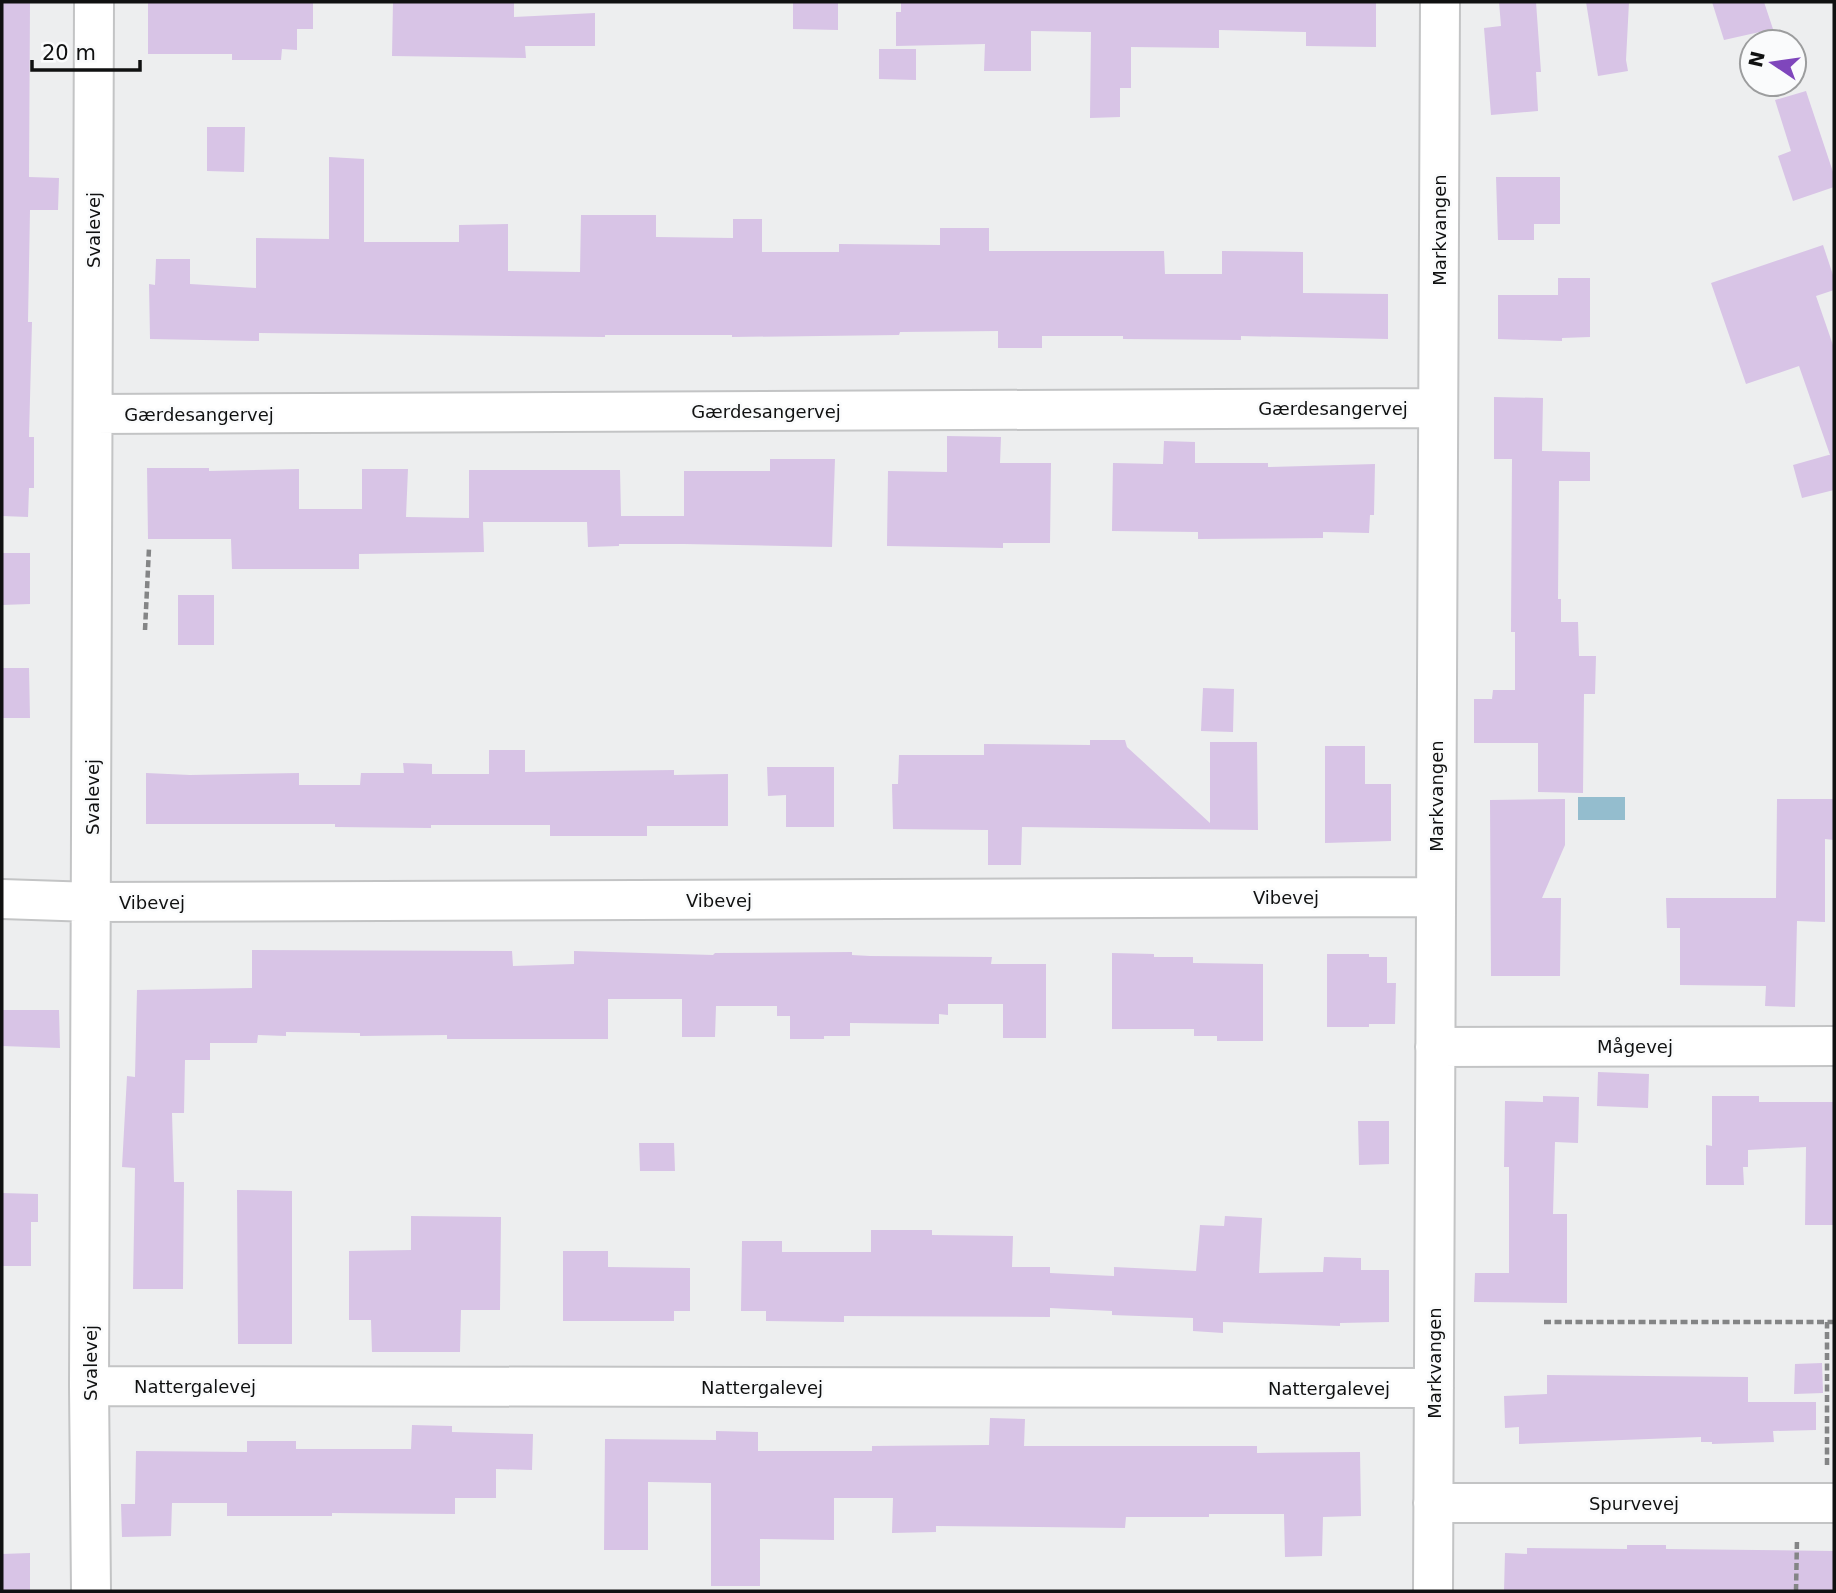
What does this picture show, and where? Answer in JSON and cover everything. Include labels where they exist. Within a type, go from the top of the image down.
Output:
[{"type":"street","name":"Svalevej","points":[[91,1591],[89,1386],[94,2]]},
{"type":"street","name":"Markvangen","points":[[1433,1591],[1440,2]]},
{"type":"street","name":"Gærdesangervej","points":[[93,414],[1438,408]]},
{"type":"street","name":"Vibevej","points":[[2,900],[92,902],[1436,897]]},
{"type":"street","name":"Mågevej","points":[[1435,1047],[1834,1046]]},
{"type":"street","name":"Nattergalevej","points":[[89,1386],[1434,1388]]},
{"type":"street","name":"Spurvevej","points":[[1433,1503],[1820,1503]]},
{"type":"path","points":[[145,630],[149,548]]},
{"type":"path","points":[[1544,1322],[1834,1322]]},
{"type":"path","points":[[1796,1591],[1820,1503],[1828,1322]]},
{"type":"water","points":[[1578,797],[1625,797],[1625,820],[1578,820]]},
{"type":"building","points":[[2,2],[30,2],[29,177],[59,178],[58,210],[30,210],[28,322],[32,322],[29,437],[34,437],[34,488],[29,488],[28,517],[2,516]]},
{"type":"building","points":[[148,2],[313,2],[313,29],[297,29],[297,50],[282,49],[281,60],[232,60],[232,54],[148,54]]},
{"type":"building","points":[[393,2],[514,2],[514,17],[595,13],[595,46],[525,46],[526,58],[392,56]]},
{"type":"building","points":[[793,2],[838,2],[838,30],[793,29]]},
{"type":"building","points":[[901,2],[1376,2],[1376,47],[1306,46],[1306,32],[1219,30],[1219,48],[1131,47],[1131,88],[1120,88],[1120,117],[1090,118],[1091,32],[1031,31],[1031,71],[984,71],[985,44],[896,46],[896,12],[901,12]]},
{"type":"building","points":[[1499,2],[1536,2],[1541,72],[1536,72],[1538,111],[1491,115],[1484,28],[1501,26]]},
{"type":"building","points":[[1586,2],[1629,2],[1626,60],[1628,71],[1598,76]]},
{"type":"building","points":[[1712,2],[1764,2],[1773,28],[1738,28],[1738,37],[1724,40]]},
{"type":"building","points":[[879,49],[916,49],[916,80],[879,79]]},
{"type":"building","points":[[1808,97],[1834,175],[1834,187],[1793,201],[1778,156],[1791,151],[1775,100]]},
{"type":"building","points":[[207,127],[245,127],[244,172],[207,171]]},
{"type":"building","points":[[329,157],[364,159],[364,242],[459,242],[459,225],[508,224],[508,271],[580,272],[581,215],[656,215],[656,237],[733,238],[733,219],[762,219],[762,252],[839,252],[839,244],[940,245],[940,228],[989,228],[989,251],[1164,251],[1165,274],[1222,274],[1222,251],[1303,252],[1303,293],[1388,294],[1388,339],[1241,336],[1241,340],[1123,339],[1123,336],[1042,336],[1042,348],[998,348],[998,331],[732,337],[259,333],[259,341],[150,339],[149,284],[155,285],[156,259],[190,259],[190,284],[256,288],[256,238],[329,239]]},
{"type":"building","points":[[1496,177],[1560,177],[1560,224],[1534,224],[1534,240],[1498,240]]},
{"type":"building","points":[[1823,245],[1834,278],[1834,290],[1816,296],[1834,348],[1834,490],[1802,498],[1793,465],[1830,455],[1799,366],[1746,384],[1711,283]]},
{"type":"building","points":[[1558,278],[1590,278],[1590,337],[1562,338],[1562,341],[1498,339],[1498,295],[1558,295]]},
{"type":"building","points":[[1494,397],[1543,398],[1542,451],[1590,452],[1590,481],[1559,481],[1558,599],[1561,599],[1561,622],[1578,622],[1579,656],[1596,656],[1595,694],[1584,694],[1583,793],[1538,792],[1538,743],[1474,743],[1474,699],[1492,699],[1493,690],[1515,690],[1515,632],[1511,632],[1512,459],[1494,459]]},
{"type":"building","points":[[947,436],[1001,437],[1000,463],[1051,463],[1050,543],[1003,543],[1003,548],[887,546],[888,471],[947,472]]},
{"type":"building","points":[[1164,441],[1195,442],[1195,463],[1268,463],[1268,467],[1375,464],[1374,515],[1370,515],[1369,533],[1323,532],[1323,538],[1198,539],[1198,532],[1112,531],[1113,463],[1163,464]]},
{"type":"building","points":[[770,459],[835,459],[832,547],[619,544],[588,547],[587,522],[483,522],[484,552],[359,554],[359,569],[232,569],[231,539],[148,539],[147,468],[209,468],[209,471],[299,469],[299,509],[362,509],[362,469],[408,469],[406,517],[469,518],[469,470],[620,470],[621,516],[684,516],[684,471],[770,471]]},
{"type":"building","points":[[2,553],[30,553],[30,604],[2,605]]},
{"type":"building","points":[[178,595],[214,595],[214,645],[178,645]]},
{"type":"building","points":[[2,668],[29,668],[30,718],[2,718]]},
{"type":"building","points":[[1203,688],[1234,689],[1233,732],[1201,731]]},
{"type":"building","points":[[1090,740],[1125,740],[1127,747],[1210,823],[1210,742],[1257,742],[1258,830],[1022,827],[1021,865],[988,865],[988,830],[893,829],[892,784],[898,784],[899,755],[984,755],[984,744],[1090,745]]},
{"type":"building","points":[[1325,746],[1365,746],[1365,784],[1391,784],[1391,841],[1325,843]]},
{"type":"building","points":[[489,750],[525,750],[525,772],[674,770],[674,775],[728,774],[728,826],[647,826],[647,836],[550,836],[550,825],[431,825],[431,828],[335,827],[335,824],[146,824],[146,773],[299,773],[299,785],[360,785],[361,773],[404,773],[403,763],[432,764],[432,774],[489,774]]},
{"type":"building","points":[[767,767],[834,767],[834,827],[786,827],[786,795],[768,796]]},
{"type":"building","points":[[1565,799],[1565,845],[1542,898],[1561,898],[1560,976],[1491,976],[1490,800]]},
{"type":"building","points":[[1777,799],[1834,799],[1834,840],[1825,839],[1825,922],[1797,921],[1795,1007],[1765,1006],[1766,986],[1680,985],[1680,928],[1667,928],[1666,898],[1776,898]]},
{"type":"building","points":[[252,950],[512,951],[513,966],[574,964],[574,951],[713,955],[852,952],[852,955],[870,956],[992,957],[991,964],[1046,964],[1046,1038],[1003,1038],[1003,1004],[948,1004],[948,1015],[939,1014],[939,1024],[850,1023],[850,1036],[824,1036],[824,1039],[790,1039],[790,1016],[777,1016],[777,1006],[716,1006],[715,1037],[682,1037],[682,999],[608,999],[608,1039],[447,1039],[447,1035],[360,1036],[360,1033],[286,1032],[286,1036],[258,1035],[257,1043],[210,1043],[210,1060],[185,1060],[184,1113],[172,1113],[174,1182],[184,1182],[183,1289],[133,1289],[135,1168],[122,1167],[127,1076],[135,1077],[137,990],[252,988]]},
{"type":"building","points":[[1112,953],[1193,957],[1193,963],[1263,964],[1263,1041],[1217,1041],[1217,1036],[1194,1036],[1194,1029],[1112,1029]]},
{"type":"building","points":[[1327,954],[1387,957],[1387,983],[1396,983],[1395,1024],[1327,1027]]},
{"type":"building","points":[[2,1010],[59,1010],[60,1048],[2,1046]]},
{"type":"building","points":[[1598,1072],[1649,1074],[1648,1108],[1597,1106]]},
{"type":"building","points":[[1543,1096],[1579,1097],[1578,1143],[1555,1142],[1553,1214],[1567,1214],[1567,1303],[1474,1302],[1475,1273],[1509,1273],[1509,1167],[1504,1167],[1505,1101],[1543,1102]]},
{"type":"building","points":[[1712,1096],[1759,1096],[1759,1102],[1834,1102],[1834,1225],[1805,1225],[1806,1147],[1748,1150],[1748,1167],[1743,1167],[1744,1185],[1706,1185],[1706,1145],[1712,1146]]},
{"type":"building","points":[[1358,1121],[1389,1121],[1389,1164],[1359,1165]]},
{"type":"building","points":[[639,1143],[674,1143],[675,1171],[640,1171]]},
{"type":"building","points":[[237,1190],[292,1191],[292,1344],[238,1344]]},
{"type":"building","points":[[2,1193],[38,1194],[38,1222],[31,1222],[31,1266],[2,1266]]},
{"type":"building","points":[[411,1216],[501,1217],[500,1310],[461,1310],[460,1352],[372,1352],[371,1320],[349,1320],[349,1251],[411,1250]]},
{"type":"building","points":[[1225,1216],[1262,1218],[1259,1273],[1323,1272],[1324,1257],[1361,1258],[1361,1270],[1389,1270],[1389,1322],[1340,1323],[1340,1326],[1223,1322],[1223,1333],[1193,1331],[1193,1318],[1112,1315],[1112,1311],[1050,1308],[1050,1317],[844,1316],[844,1322],[766,1321],[766,1311],[741,1311],[742,1241],[782,1241],[782,1252],[871,1252],[871,1230],[932,1230],[932,1235],[1013,1236],[1012,1267],[1050,1267],[1050,1273],[1114,1276],[1114,1267],[1196,1271],[1200,1225],[1224,1226]]},
{"type":"building","points":[[563,1251],[608,1251],[608,1267],[690,1268],[690,1311],[674,1311],[674,1321],[563,1321]]},
{"type":"building","points":[[1822,1363],[1823,1393],[1794,1394],[1795,1364]]},
{"type":"building","points":[[1547,1375],[1748,1377],[1748,1402],[1816,1402],[1816,1430],[1773,1431],[1774,1442],[1712,1444],[1701,1442],[1701,1437],[1519,1444],[1519,1427],[1505,1428],[1504,1396],[1547,1394]]},
{"type":"building","points":[[990,1418],[1025,1419],[1024,1446],[1257,1446],[1257,1453],[1360,1452],[1361,1516],[1323,1517],[1322,1556],[1285,1557],[1284,1514],[1126,1517],[1125,1528],[936,1526],[936,1532],[892,1533],[893,1498],[834,1498],[834,1540],[760,1539],[760,1586],[711,1586],[711,1483],[648,1482],[648,1550],[604,1550],[605,1439],[716,1440],[716,1431],[758,1432],[758,1451],[872,1451],[872,1446],[989,1445]]},
{"type":"building","points":[[412,1425],[452,1426],[452,1432],[533,1434],[532,1470],[496,1469],[496,1498],[455,1498],[455,1514],[227,1516],[227,1503],[172,1503],[171,1536],[122,1537],[121,1504],[135,1504],[136,1451],[247,1452],[247,1441],[296,1441],[296,1449],[411,1449]]},
{"type":"building","points":[[1627,1545],[1666,1545],[1666,1549],[1834,1551],[1834,1591],[1504,1591],[1505,1553],[1527,1554],[1527,1548],[1627,1549]]},
{"type":"building","points":[[30,1553],[30,1591],[2,1591],[2,1554]]}]
